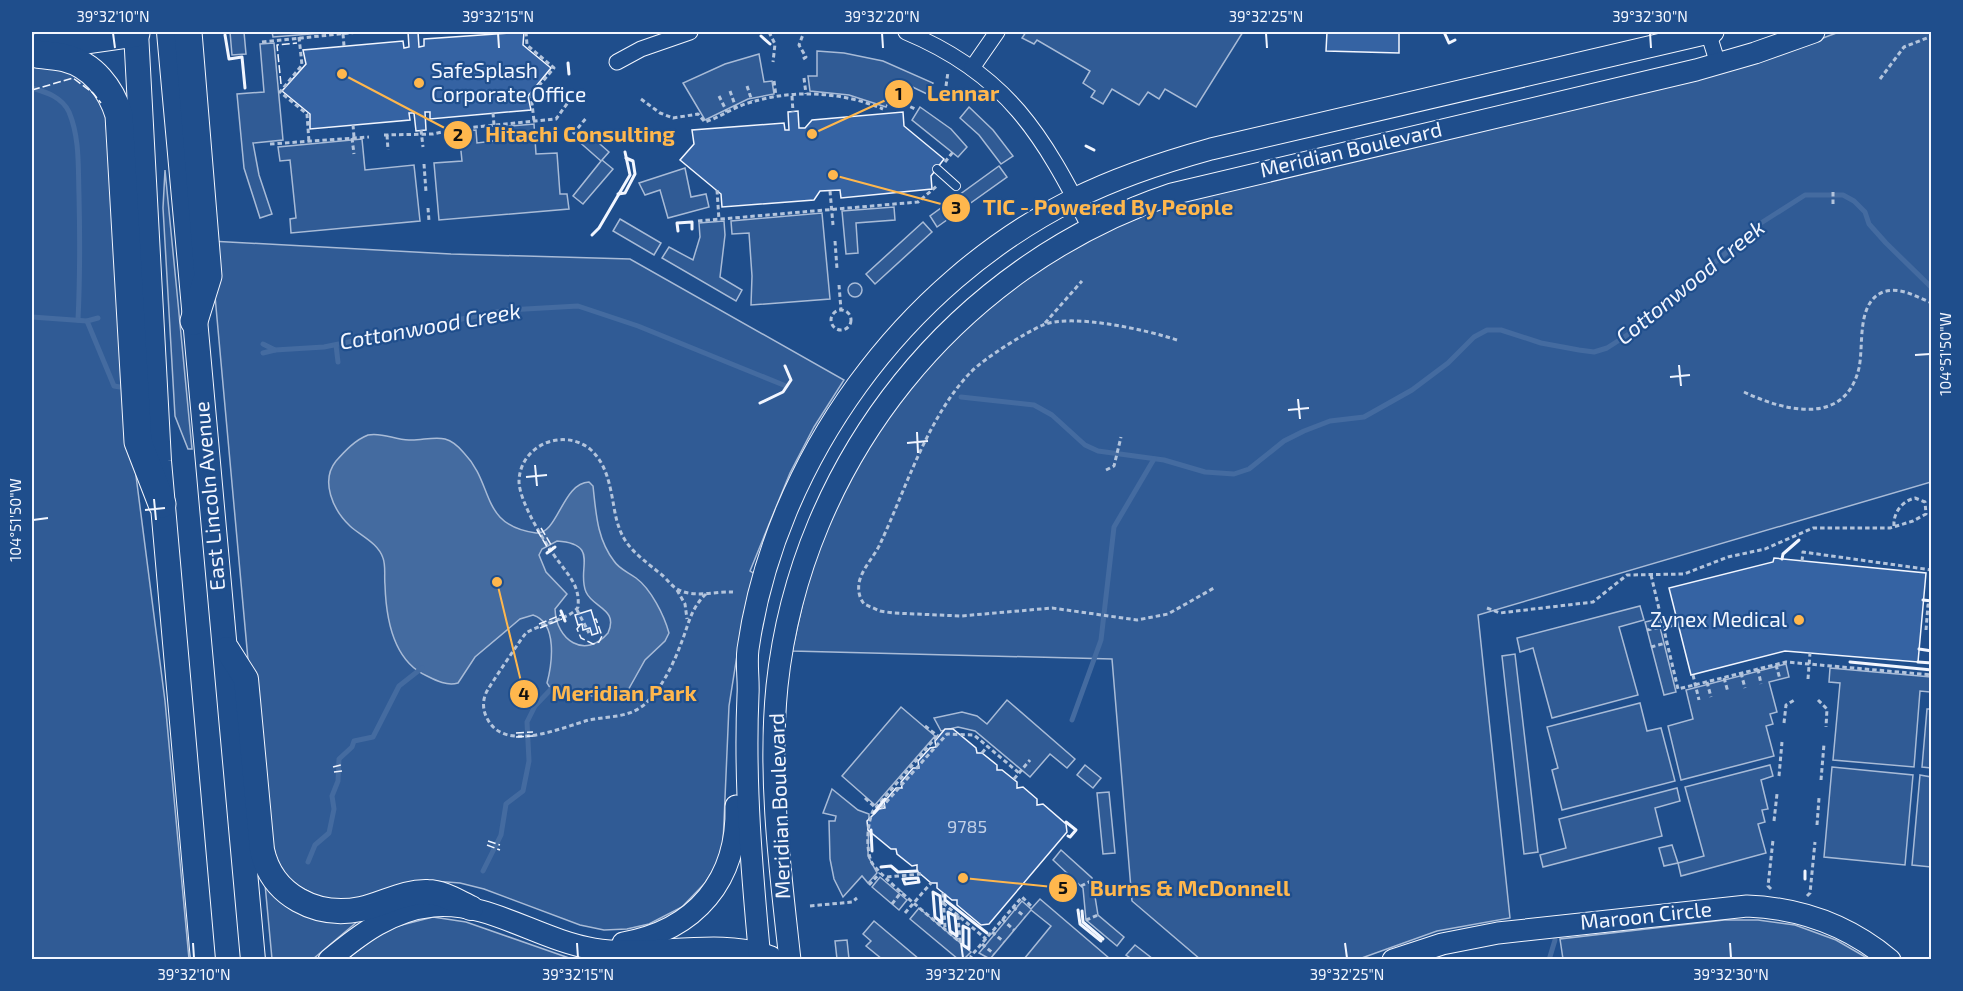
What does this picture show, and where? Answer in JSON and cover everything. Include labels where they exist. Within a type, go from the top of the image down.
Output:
[{"type":"highway","points":[[32,52],[45,44],[136,32]]},
{"type":"highway","points":[[188,32],[208,276],[194,321]]},
{"type":"highway","points":[[32,52],[66,58],[86,67],[110,92],[119,115],[138,442],[162,504]]},
{"type":"main road","points":[[136,32],[162,504],[203,960]]},
{"type":"main road","name":"East Lincoln Avenue","points":[[170,32],[194,321],[253,960]]},
{"type":"main road","name":"Meridian Boulevard","points":[[765,957],[748,792],[747,660],[759,596],[781,528],[810,463],[854,389],[905,328],[956,278],[1011,236],[1075,199],[1137,171],[1210,149],[1710,32]]},
{"type":"main road","name":"Meridian Boulevard","points":[[790,960],[775,774],[776,702],[787,624],[816,529],[861,438],[894,391],[926,353],[962,317],[994,290],[1040,257],[1090,228],[1148,202],[1199,186],[1718,64],[1814,32]]},
{"type":"main road","points":[[224,644],[246,679],[262,850],[269,871],[278,885],[304,904],[332,911],[360,909],[400,896],[428,892],[551,937],[595,949],[724,950],[765,957]]},
{"type":"main road","points":[[595,949],[639,940],[674,925],[704,902],[724,873],[736,832],[736,740],[742,668],[747,660]]},
{"type":"main road","points":[[329,960],[367,930],[398,914],[431,906],[471,908]]},
{"type":"main road","name":"Maroon Circle","points":[[1393,960],[1428,948],[1498,933],[1747,906],[1782,909],[1814,917],[1854,934],[1890,960]]},
{"type":"street","points":[[617,62],[641,49],[690,32]]},
{"type":"street","points":[[906,32],[943,49],[972,68],[1004,94],[1032,125],[1049,150],[1090,228]]},
{"type":"street","points":[[972,68],[997,32]]},
{"type":"street","points":[[1710,32],[1718,64]]},
{"type":"lane","points":[[937,169],[956,186]]},
{"type":"path","points":[[262,42],[359,32]]},
{"type":"path","points":[[526,32],[526,45],[554,68],[531,95],[534,121]]},
{"type":"path","points":[[769,32],[775,44],[773,62]]},
{"type":"path","points":[[803,59],[806,57],[799,45],[804,32]]},
{"type":"path","points":[[341,33],[344,46]]},
{"type":"path","points":[[1880,80],[1904,47],[1932,36]]},
{"type":"path","points":[[299,38],[302,65],[280,92],[307,114],[309,142]]},
{"type":"path","points":[[946,86],[948,72]]},
{"type":"path","points":[[804,78],[806,94]]},
{"type":"path","points":[[774,81],[776,96]]},
{"type":"path","points":[[747,86],[752,102]]},
{"type":"path","points":[[730,91],[736,108]]},
{"type":"path","points":[[963,98],[976,92]]},
{"type":"path","points":[[640,99],[660,113],[677,118],[698,114],[708,122],[736,108],[776,96],[806,94],[846,97],[883,109]]},
{"type":"path","points":[[791,95],[793,112]]},
{"type":"path","points":[[719,96],[727,112]]},
{"type":"path","points":[[890,97],[917,110]]},
{"type":"path","points":[[388,150],[385,135],[422,135],[467,127],[556,119],[569,102]]},
{"type":"path","points":[[491,141],[493,113]]},
{"type":"path","points":[[573,134],[587,117]]},
{"type":"path","points":[[353,125],[354,153]]},
{"type":"path","points":[[467,127],[468,144]]},
{"type":"path","points":[[456,129],[458,144]]},
{"type":"path","points":[[421,130],[423,147]]},
{"type":"path","points":[[270,144],[369,136]]},
{"type":"path","points":[[424,164],[426,192]]},
{"type":"path","points":[[698,221],[918,202],[942,182],[937,178]]},
{"type":"path","points":[[717,190],[719,220]]},
{"type":"path","points":[[1833,190],[1833,204]]},
{"type":"path","points":[[830,191],[833,225]]},
{"type":"path","points":[[428,208],[429,221]]},
{"type":"path","points":[[835,241],[837,269]]},
{"type":"path","points":[[1044,325],[1082,281]]},
{"type":"path","points":[[839,285],[841,310]]},
{"type":"path","points":[[1744,392],[1781,407],[1809,410],[1830,406],[1845,395],[1857,374],[1865,315],[1872,300],[1880,294],[1896,291],[1932,303]]},
{"type":"path","points":[[841,310],[847,312],[850,317],[848,326],[843,329],[836,328],[831,321],[835,312],[841,310]]},
{"type":"path","points":[[1178,340],[1148,331],[1076,320],[1061,320],[1044,325],[978,366],[952,397],[914,464],[880,545],[861,577],[858,591],[862,601],[875,609],[893,613],[966,615],[1052,608],[1137,620],[1168,615],[1214,588]]},
{"type":"path","points":[[589,633],[577,610],[575,584],[539,529],[520,490],[523,465],[534,449],[548,442],[564,439],[578,443],[591,451],[607,474],[617,520],[629,546],[637,557],[677,590],[686,606],[687,620]]},
{"type":"path","points":[[1106,470],[1114,466],[1121,439]]},
{"type":"path","points":[[1487,608],[1500,613],[1593,602],[1623,577],[1632,574],[1675,576],[1694,572],[1728,557],[1765,549],[1799,532],[1818,527],[1894,526],[1913,521],[1926,514],[1925,502],[1915,498],[1904,502],[1895,517],[1894,526]]},
{"type":"path","points":[[1802,561],[1803,552],[1932,570]]},
{"type":"path","points":[[1651,575],[1678,689],[1786,662],[1932,675]]},
{"type":"path","points":[[677,590],[706,594],[733,592]]},
{"type":"path","points":[[577,610],[540,626],[521,638],[484,697],[484,710],[491,724],[501,732],[533,735],[594,719],[625,715],[640,708],[654,693],[673,662],[687,620],[706,594]]},
{"type":"path","points":[[1926,630],[1928,605],[1932,605]]},
{"type":"path","points":[[1922,616],[1927,616]]},
{"type":"path","points":[[1647,630],[1678,624]]},
{"type":"path","points":[[1651,647],[1666,643]]},
{"type":"path","points":[[1808,679],[1810,652]]},
{"type":"path","points":[[1776,664],[1780,679]]},
{"type":"path","points":[[1758,669],[1761,684]]},
{"type":"path","points":[[1741,673],[1745,688]]},
{"type":"path","points":[[1693,675],[1699,700]]},
{"type":"path","points":[[1724,678],[1728,693]]},
{"type":"path","points":[[1707,682],[1711,697]]},
{"type":"path","points":[[1784,723],[1786,705],[1796,699]]},
{"type":"path","points":[[1818,700],[1827,709],[1826,727]]},
{"type":"path","points":[[925,726],[939,737]]},
{"type":"path","points":[[957,915],[960,942],[880,873],[871,861],[869,823],[876,808],[939,737],[947,734],[972,733],[1020,773]]},
{"type":"path","points":[[881,808],[939,737]]},
{"type":"path","points":[[1779,776],[1782,742]]},
{"type":"path","points":[[1821,780],[1824,744]]},
{"type":"path","points":[[982,753],[988,746]]},
{"type":"path","points":[[1014,779],[1030,760]]},
{"type":"path","points":[[1774,821],[1777,794]]},
{"type":"path","points":[[865,798],[876,808]]},
{"type":"path","points":[[1816,825],[1819,798]]},
{"type":"path","points":[[1773,840],[1768,886],[1773,892]]},
{"type":"path","points":[[1804,897],[1810,893],[1815,843]]},
{"type":"path","points":[[869,885],[880,873]]},
{"type":"path","points":[[885,877],[921,874]]},
{"type":"path","points":[[1081,886],[1093,880]]},
{"type":"path","points":[[904,913],[932,883]]},
{"type":"path","points":[[892,904],[902,891]]},
{"type":"path","points":[[943,893],[945,928]]},
{"type":"path","points":[[971,960],[970,956],[1022,897],[1032,907]]},
{"type":"path","points":[[810,906],[852,902],[857,898]]},
{"type":"path","points":[[944,903],[986,939]]},
{"type":"path","points":[[1013,907],[1025,917]]},
{"type":"path","points":[[1086,920],[1098,915]]},
{"type":"path","points":[[1002,919],[1014,930]]},
{"type":"path","points":[[992,932],[1004,942]]},
{"type":"path","points":[[982,944],[994,954]]},
{"type":"shaded area","points":[[230,32],[244,32],[246,54],[232,55]]},
{"type":"shaded area","points":[[272,32],[336,32],[273,37]]},
{"type":"shaded area","points":[[1026,32],[1243,32],[1196,107],[1165,89],[1159,99],[1148,92],[1139,105],[1112,89],[1103,104],[1091,97],[1095,91],[1083,83],[1090,71],[1037,40],[1034,44],[1022,38]]},
{"type":"shaded area","points":[[1839,32],[1931,32],[1931,482],[1478,615],[1510,918],[1437,931],[1359,959],[1200,959],[1132,901],[1112,659],[792,651],[809,575],[842,491],[890,411],[953,338],[1039,268],[1105,231],[1171,204],[1815,41]]},
{"type":"shaded area","points":[[274,43],[283,140],[253,143],[259,175],[272,214],[260,218],[244,168],[237,94],[264,92],[260,44]]},
{"type":"shaded area","points":[[817,51],[844,53],[883,61],[933,83],[927,94],[898,80],[886,107],[849,95],[810,91],[808,76],[817,76]]},
{"type":"shaded area","points":[[759,54],[764,82],[772,81],[774,94],[748,99],[705,120],[683,83],[725,64]]},
{"type":"shaded area","points":[[32,62],[84,76],[85,85],[93,90],[105,110],[135,468],[165,701],[189,959],[32,959]]},
{"type":"shaded area","points":[[920,107],[951,129],[967,147],[958,157],[912,120]]},
{"type":"shaded area","points":[[969,107],[993,130],[1013,156],[1001,164],[979,135],[960,118]]},
{"type":"shaded area","points":[[534,124],[536,154],[557,153],[560,194],[567,194],[569,209],[439,220],[434,163],[462,161],[459,131],[476,130],[477,143],[502,140],[501,127]]},
{"type":"shaded area","points":[[584,130],[609,152],[602,160],[613,169],[583,204],[573,196],[601,161],[576,139]]},
{"type":"shaded area","points":[[362,139],[365,170],[414,165],[420,221],[291,233],[290,219],[296,218],[290,160],[280,161],[278,147]]},
{"type":"shaded area","points":[[999,166],[1007,177],[937,227],[930,216]]},
{"type":"shaded area","points":[[685,168],[691,197],[706,194],[709,207],[668,218],[660,190],[645,195],[639,183]]},
{"type":"shaded area","points":[[165,170],[192,449],[188,449],[175,416],[163,208]]},
{"type":"shaded area","points":[[894,207],[895,220],[856,223],[858,253],[846,254],[842,211]]},
{"type":"shaded area","points":[[822,213],[830,299],[751,305],[752,276],[749,233],[732,234],[731,221]]},
{"type":"shaded area","points":[[620,219],[661,243],[654,255],[613,231]]},
{"type":"shaded area","points":[[724,221],[725,235],[720,277],[742,290],[736,301],[662,258],[669,247],[693,260],[700,237],[699,223]]},
{"type":"shaded area","points":[[923,222],[932,232],[875,284],[866,274]]},
{"type":"shaded area","points":[[210,241],[451,254],[630,259],[844,380],[814,427],[790,473],[750,571],[755,574],[739,643],[729,706],[723,844],[715,868],[705,883],[682,907],[649,924],[627,929],[604,930],[580,925],[484,889],[460,883],[433,881],[363,899],[328,902],[281,877],[260,792]]},
{"type":"shaded area","points":[[855,283],[860,285],[862,290],[860,295],[855,297],[850,295],[848,290],[850,285]]},
{"type":"shaded area","points":[[379,435],[404,440],[436,438],[451,441],[474,465],[496,513],[505,522],[518,529],[536,533],[550,526],[572,491],[589,482],[593,486],[598,525],[608,553],[618,566],[642,583],[652,595],[669,633],[665,641],[645,660],[627,692],[601,697],[552,691],[547,683],[551,655],[550,635],[541,619],[533,615],[520,619],[475,657],[458,683],[442,682],[415,669],[399,649],[390,624],[381,553],[350,526],[338,512],[331,495],[329,477],[331,469],[347,450],[363,437]],"holes":[[[557,541],[579,547],[583,552],[586,592],[608,614],[610,619],[608,633],[590,645],[573,643],[560,630],[555,609],[567,594],[546,572],[539,555],[542,549]]]},
{"type":"shaded area","points":[[1640,606],[1644,620],[1619,627],[1638,695],[1552,718],[1533,648],[1520,652],[1517,638]]},
{"type":"shaded area","points":[[1658,619],[1676,692],[1664,695],[1645,622]]},
{"type":"shaded area","points":[[1515,654],[1538,852],[1524,854],[1502,656]]},
{"type":"shaded area","points":[[1786,664],[1789,677],[1769,682],[1777,712],[1770,714],[1773,724],[1766,726],[1774,756],[1681,780],[1668,726],[1693,719],[1686,690]]},
{"type":"shaded area","points":[[1830,668],[1931,677],[1930,692],[1920,691],[1914,767],[1833,760],[1840,683],[1829,682]]},
{"type":"shaded area","points":[[1007,700],[1075,759],[1067,768],[1050,754],[1030,777],[975,731],[958,727],[941,731],[934,718],[962,712],[977,716],[987,724]]},
{"type":"shaded area","points":[[1640,703],[1647,731],[1661,728],[1675,781],[1562,810],[1552,770],[1558,768],[1547,727]]},
{"type":"shaded area","points":[[901,707],[935,736],[875,805],[842,776]]},
{"type":"shaded area","points":[[1927,709],[1931,709],[1931,768],[1922,767]]},
{"type":"shaded area","points":[[1085,765],[1101,778],[1093,788],[1077,775]]},
{"type":"shaded area","points":[[1770,765],[1773,776],[1761,780],[1768,809],[1762,810],[1765,822],[1758,824],[1766,853],[1681,876],[1678,863],[1704,856],[1685,787]]},
{"type":"shaded area","points":[[1832,767],[1913,775],[1905,865],[1824,857]]},
{"type":"shaded area","points":[[1920,775],[1931,777],[1931,867],[1912,865]]},
{"type":"shaded area","points":[[1677,788],[1680,801],[1655,808],[1662,836],[1543,867],[1540,855],[1566,848],[1559,819]]},
{"type":"shaded area","points":[[832,789],[858,810],[869,814],[868,856],[877,873],[868,883],[862,876],[843,897],[834,879],[830,859],[829,821],[835,821],[836,816],[823,813]]},
{"type":"shaded area","points":[[1109,792],[1115,853],[1103,854],[1097,793]]},
{"type":"shaded area","points":[[1672,845],[1678,863],[1664,866],[1659,848]]},
{"type":"shaded area","points":[[1061,850],[1092,878],[1098,915],[1124,937],[1117,946],[1086,920],[1083,888],[1053,860]]},
{"type":"shaded area","points":[[880,877],[907,900],[899,910],[872,887]]},
{"type":"shaded area","points":[[265,884],[358,921],[313,959],[272,959]]},
{"type":"shaded area","points":[[1040,899],[1109,958],[1024,959],[1051,926],[1031,910],[990,959],[979,953],[1022,901],[1031,909]]},
{"type":"shaded area","points":[[919,908],[971,952],[964,959],[958,959],[910,919]]},
{"type":"shaded area","points":[[433,917],[466,922],[572,959],[346,960],[386,929]]},
{"type":"shaded area","points":[[1724,920],[1758,920],[1795,925],[1836,940],[1869,959],[1563,959],[1560,939]]},
{"type":"shaded area","points":[[874,921],[919,959],[882,959],[866,946],[871,941],[863,934]]},
{"type":"shaded area","points":[[847,940],[849,959],[837,959],[835,941]]},
{"type":"shaded area","points":[[1135,945],[1153,959],[1132,959],[1126,955]]},
{"type":"building","points":[[408,32],[418,32],[419,47],[424,46],[424,39],[524,32],[523,45],[551,68],[528,96],[531,110],[430,119],[430,112],[425,112],[426,130],[416,131],[414,113],[409,113],[410,120],[310,129],[310,114],[282,91],[306,64],[303,50],[403,41],[404,48],[409,47]]},
{"type":"building","points":[[1327,32],[1399,32],[1399,53],[1326,51]]},
{"type":"building","points":[[798,111],[799,128],[805,128],[812,120],[903,112],[904,126],[944,159],[931,176],[932,189],[841,198],[840,190],[820,191],[814,200],[722,207],[721,194],[680,160],[694,144],[692,130],[784,123],[785,130],[789,130],[788,112]]},
{"type":"building","name":"Zynex Medical","points":[[1774,558],[1926,573],[1918,662],[1785,651],[1691,675],[1669,588],[1773,562]]},
{"type":"building","points":[[591,610],[598,633],[592,635],[590,628],[583,630],[582,624],[578,625],[575,615]]},
{"type":"building","points":[[945,729],[953,729],[976,748],[977,753],[982,753],[997,765],[997,770],[1002,770],[1017,782],[1017,788],[1023,787],[1037,799],[1037,805],[1043,804],[1066,824],[1067,832],[989,924],[981,925],[957,905],[957,900],[952,900],[937,888],[937,883],[931,883],[917,871],[917,865],[912,866],[897,854],[896,849],[891,849],[868,830],[867,821],[879,809],[885,808],[884,802],[896,788],[902,788],[901,782],[913,768],[919,768],[918,761],[930,748],[936,747],[935,741]]},
{"type":"waterway","points":[[32,88],[48,93],[62,102],[69,112],[75,132],[78,153],[79,211],[78,320]]},
{"type":"waterway","name":"Cottonwood Creek","points":[[961,397],[1034,405],[1052,415],[1085,445],[1098,451],[1164,460],[1205,472],[1234,474],[1249,469],[1284,441],[1304,431],[1330,421],[1364,417],[1412,390],[1448,363],[1474,337],[1487,330],[1501,330],[1541,343],[1579,350],[1594,352],[1607,348],[1638,328],[1761,223],[1805,195],[1843,195],[1854,201],[1865,212],[1869,224],[1886,243],[1932,288]]},
{"type":"waterway","name":"Cottonwood Creek","points":[[263,344],[275,350],[324,347],[506,310],[578,306],[638,326],[786,386]]},
{"type":"waterway","name":"Cottonwood Creek","points":[[32,317],[87,321],[98,318]]},
{"type":"waterway","points":[[87,321],[114,386],[126,388]]},
{"type":"waterway","points":[[336,345],[338,362]]},
{"type":"waterway","name":"Cottonwood Creek","points":[[263,353],[275,350]]},
{"type":"waterway","points":[[1072,720],[1101,640],[1114,527],[1154,459]]},
{"type":"waterway","points":[[308,862],[315,845],[329,833],[334,809],[332,796],[338,781],[339,759],[352,747],[354,741],[373,737],[399,686],[422,668]]},
{"type":"waterway","points":[[483,871],[501,835],[506,804],[523,791],[529,761],[527,722],[535,706],[555,685]]},
{"type":"waterway","points":[[1549,960],[1555,940]]},
{"type":"fence","points":[[281,84],[277,45],[297,43]]},
{"type":"fence","points":[[32,90],[73,78],[93,93],[101,103]]},
{"type":"fence","points":[[541,528],[553,548]]},
{"type":"fence","points":[[537,530],[549,550]]},
{"type":"fence","points":[[539,624],[561,615]]},
{"type":"fence","points":[[540,628],[562,619]]},
{"type":"fence","points":[[580,625],[577,629],[581,638],[593,644],[599,642],[602,636],[596,619],[594,620]]},
{"type":"fence","points":[[516,733],[533,732]]},
{"type":"fence","points":[[516,737],[533,736]]},
{"type":"fence","points":[[333,767],[341,765]]},
{"type":"fence","points":[[334,772],[342,771]]},
{"type":"fence","points":[[488,841],[500,845]]},
{"type":"fence","points":[[487,845],[500,850]]},
{"type":"wall","points":[[1444,32],[1449,43],[1455,40]]},
{"type":"wall","points":[[225,35],[229,59],[242,57],[245,88]]},
{"type":"wall","points":[[761,36],[770,44]]},
{"type":"wall","points":[[568,63],[569,74]]},
{"type":"wall","points":[[1086,146],[1094,150]]},
{"type":"wall","points":[[592,235],[599,228],[630,175],[625,152]]},
{"type":"wall","points":[[618,194],[625,193],[635,174],[633,161],[626,158]]},
{"type":"wall","points":[[678,231],[677,223],[692,222],[692,229]]},
{"type":"wall","points":[[760,403],[783,392],[791,380],[785,366]]},
{"type":"wall","points":[[1782,559],[1783,554],[1799,540]]},
{"type":"wall","points":[[547,553],[555,547]]},
{"type":"wall","points":[[1923,600],[1932,601]]},
{"type":"wall","points":[[561,611],[565,621]]},
{"type":"wall","points":[[1919,649],[1932,651]]},
{"type":"wall","points":[[1850,662],[1932,670]]},
{"type":"wall","points":[[1918,662],[1932,663]]},
{"type":"wall","points":[[874,813],[885,799]]},
{"type":"wall","points":[[1066,822],[1076,830],[1070,837],[1068,836]]},
{"type":"wall","points":[[871,830],[872,851]]},
{"type":"wall","points":[[881,867],[891,866],[898,872],[917,871]]},
{"type":"wall","points":[[1805,871],[1805,879]]},
{"type":"wall","points":[[918,878],[919,882],[905,884],[903,879],[918,878]]},
{"type":"wall","points":[[933,892],[940,896],[942,923],[935,917],[933,892]]},
{"type":"wall","points":[[945,895],[945,900],[987,933]]},
{"type":"wall","points":[[1078,910],[1080,924],[1101,941]]},
{"type":"wall","points":[[1082,911],[1083,922],[1103,939]]},
{"type":"wall","points":[[948,912],[955,916],[957,936],[950,931],[948,912]]},
{"type":"wall","points":[[963,926],[969,929],[969,949],[963,945],[963,926]]},
{"type":"place","name":"Hitachi Consulting","points":[[342,74]]},
{"type":"place","name":"SafeSplash Corporate Office","points":[[419,83]]},
{"type":"place","name":"Lennar","points":[[812,134]]},
{"type":"place","name":"TIC - Powered By People","points":[[833,175]]},
{"type":"place","name":"Meridian Park","points":[[497,582]]},
{"type":"place","name":"Zynex Medical","points":[[1799,620]]},
{"type":"place","name":"Burns & McDonnell","points":[[963,878]]}]
